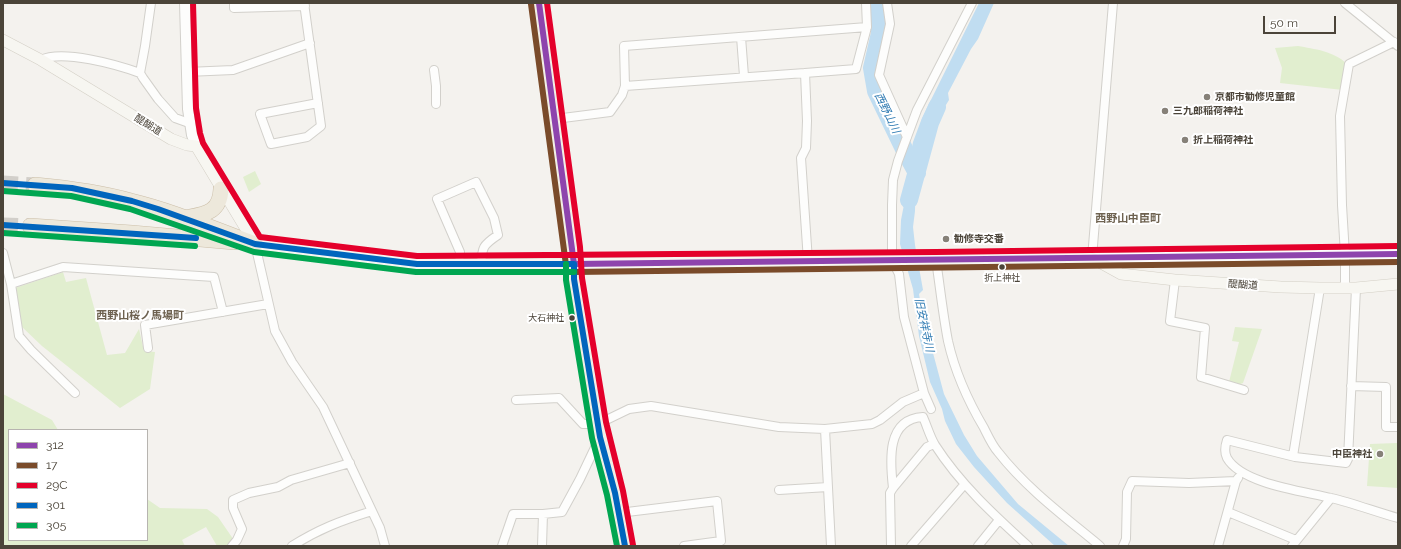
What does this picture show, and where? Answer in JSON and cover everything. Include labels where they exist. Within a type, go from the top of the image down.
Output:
[{"type":"highway","points":[[34,185],[72,188],[132,201],[185,218],[255,244]]},
{"type":"highway","points":[[185,218],[212,210],[220,201],[221,189]]},
{"type":"highway","points":[[30,226],[255,244]]},
{"type":"main road","points":[[539,3],[574,264],[574,279],[600,437],[619,513],[625,546]]},
{"type":"main road","name":"醍醐道","points":[[3,40],[41,60],[171,139],[186,145],[196,146]]},
{"type":"main road","points":[[196,146],[255,244],[409,263],[481,265],[1092,258]]},
{"type":"main road","name":"醍醐道","points":[[1092,258],[1121,274],[1175,280],[1281,288],[1350,288],[1398,284]]},
{"type":"street","points":[[140,73],[151,3]]},
{"type":"street","points":[[185,3],[189,123],[196,146]]},
{"type":"street","points":[[234,3],[234,8],[305,4],[310,43],[318,103],[321,126],[307,137],[272,144],[260,114],[318,103]]},
{"type":"street","points":[[625,86],[744,76],[856,69],[867,27],[866,3]]},
{"type":"street","points":[[887,3],[890,24],[879,75],[907,137]]},
{"type":"street","points":[[931,409],[924,393],[904,317],[899,274],[895,260],[891,212],[893,180],[898,161],[917,110],[972,3]]},
{"type":"street","points":[[1113,3],[1092,258],[1398,254]]},
{"type":"street","points":[[1345,3],[1396,44],[1349,64],[1340,116],[1342,205],[1345,254],[1350,288],[1351,386],[1348,459],[1346,463],[1340,463],[1293,456],[1227,440],[1225,448],[1226,457],[1242,472],[1283,488],[1331,498],[1398,518]]},
{"type":"street","points":[[555,119],[610,112],[622,95],[625,86],[624,46],[867,27]]},
{"type":"street","points":[[741,37],[744,76]]},
{"type":"street","points":[[187,72],[234,70],[310,43]]},
{"type":"street","points":[[41,60],[48,57],[80,58],[109,63],[140,73],[158,99],[175,118],[189,123]]},
{"type":"street","points":[[434,70],[436,104]]},
{"type":"street","points":[[805,72],[807,121],[806,148],[801,158],[808,261]]},
{"type":"street","points":[[459,264],[460,252],[437,199],[476,182],[494,218],[498,230],[498,235],[487,243],[482,251],[481,265]]},
{"type":"street","points":[[255,244],[275,331],[292,362],[323,407],[380,528],[385,546]]},
{"type":"street","points":[[3,253],[11,284],[19,336],[31,350],[75,393]]},
{"type":"street","points":[[936,260],[948,342],[968,399],[997,451],[1022,479],[1100,546]]},
{"type":"street","points":[[11,284],[63,267],[214,277],[223,312]]},
{"type":"street","points":[[1175,280],[1170,321],[1205,328],[1201,377],[1244,390]]},
{"type":"street","points":[[1293,456],[1320,288]]},
{"type":"street","points":[[148,348],[145,325],[268,304]]},
{"type":"street","points":[[1351,386],[1386,387],[1386,427],[1398,426]]},
{"type":"street","points":[[516,400],[559,398],[583,424],[598,424],[629,409],[651,406],[779,427],[825,429],[872,424],[880,420],[903,402],[924,393]]},
{"type":"street","points":[[893,488],[893,442],[896,434],[900,426],[914,418],[923,417],[934,444],[964,485],[1028,546]]},
{"type":"street","points":[[825,429],[831,546]]},
{"type":"street","points":[[502,546],[513,514],[543,514],[562,512],[600,437]]},
{"type":"street","points":[[891,546],[890,493],[927,447],[934,444]]},
{"type":"street","points":[[232,546],[237,540],[242,529],[233,508],[233,500],[249,493],[278,487],[291,480],[350,463]]},
{"type":"street","points":[[1219,546],[1236,481],[1242,472]]},
{"type":"street","points":[[1123,546],[1126,539],[1127,492],[1132,481],[1189,483],[1236,481]]},
{"type":"street","points":[[911,546],[964,485]]},
{"type":"street","points":[[779,490],[828,487]]},
{"type":"street","points":[[1228,512],[1294,543],[1331,498]]},
{"type":"street","points":[[619,513],[717,500],[721,541],[684,546]]},
{"type":"street","points":[[292,546],[314,532],[339,521],[372,511]]},
{"type":"street","points":[[542,546],[543,514]]},
{"type":"street","points":[[978,546],[999,520]]},
{"type":"green space","points":[[1298,46],[1330,53],[1347,64],[1343,90],[1280,83],[1282,68],[1275,48]]},
{"type":"green space","points":[[255,171],[261,184],[249,192],[243,177]]},
{"type":"green space","points":[[63,272],[66,282],[86,278],[107,355],[125,353],[139,329],[144,351],[155,352],[150,389],[120,408],[42,346],[21,326],[15,288]]},
{"type":"green space","points":[[1235,327],[1262,329],[1243,383],[1238,385],[1229,382],[1239,342],[1232,341]]},
{"type":"green space","points":[[3,394],[52,420],[57,429],[8,429],[8,541],[148,541],[148,500],[160,508],[207,509],[218,517],[238,546],[217,546],[206,527],[182,540],[185,546],[3,546]]},
{"type":"green space","points":[[1397,443],[1398,488],[1367,486],[1370,444]]},
{"type":"water","points":[[979,3],[994,3],[978,39],[971,49],[948,93],[949,100],[941,113],[935,113],[916,162],[915,211],[913,227],[923,290],[919,294],[922,312],[944,394],[964,435],[977,456],[1018,504],[1069,546],[1055,546],[1007,503],[974,467],[956,444],[945,421],[942,409],[930,382],[919,336],[913,289],[900,244],[901,220],[908,184],[908,168],[913,142],[922,118]]},
{"type":"waterway","name":"西野山川","points":[[880,3],[880,33],[872,68],[876,91],[917,173]]},
{"type":"waterway","name":"旧安祥寺川","points":[[909,200],[930,123],[937,107]]},
{"type":"tunnel","points":[[3,183],[35,185]]},
{"type":"tunnel","points":[[3,225],[30,226]]},
{"type":"transit line","name":"29C","points":[[193,3],[196,108],[200,133],[203,143],[260,237],[417,256],[936,252],[1398,246]]},
{"type":"transit line","name":"312","points":[[539,3],[574,264]]},
{"type":"transit line","name":"29C","points":[[547,3],[580,247],[582,278],[606,422],[623,491],[633,545]]},
{"type":"transit line","name":"17","points":[[531,4],[566,265]]},
{"type":"transit line","name":"301","points":[[3,183],[72,188],[132,201],[255,244],[417,264],[574,264]]},
{"type":"transit line","name":"305","points":[[3,191],[71,196],[130,209],[254,252],[416,272],[574,272]]},
{"type":"transit line","name":"301","points":[[3,225],[196,238]]},
{"type":"transit line","name":"305","points":[[3,233],[195,246]]},
{"type":"transit line","name":"312","points":[[574,264],[1398,254]]},
{"type":"transit line","name":"17","points":[[574,272],[1398,262]]},
{"type":"transit line","name":"305","points":[[566,264],[566,280],[592,438],[607,495],[617,546]]},
{"type":"transit line","name":"301","points":[[574,264],[574,279],[600,437],[615,493],[625,546]]},
{"type":"place","name":"京都市勧修児童館","points":[[1207,97]]},
{"type":"place","name":"三九郎稲荷神社","points":[[1165,111]]},
{"type":"place","name":"折上稲荷神社","points":[[1185,140]]},
{"type":"place","name":"勧修寺交番","points":[[946,239]]},
{"type":"place","name":"折上神社","points":[[1002,267]]},
{"type":"place","name":"大石神社","points":[[572,318]]},
{"type":"place","name":"中臣神社","points":[[1380,454]]},
{"type":"district","name":"西野山中臣町","points":[[1128,219]]},
{"type":"district","name":"西野山桜ノ馬場町","points":[[140,316]]}]
